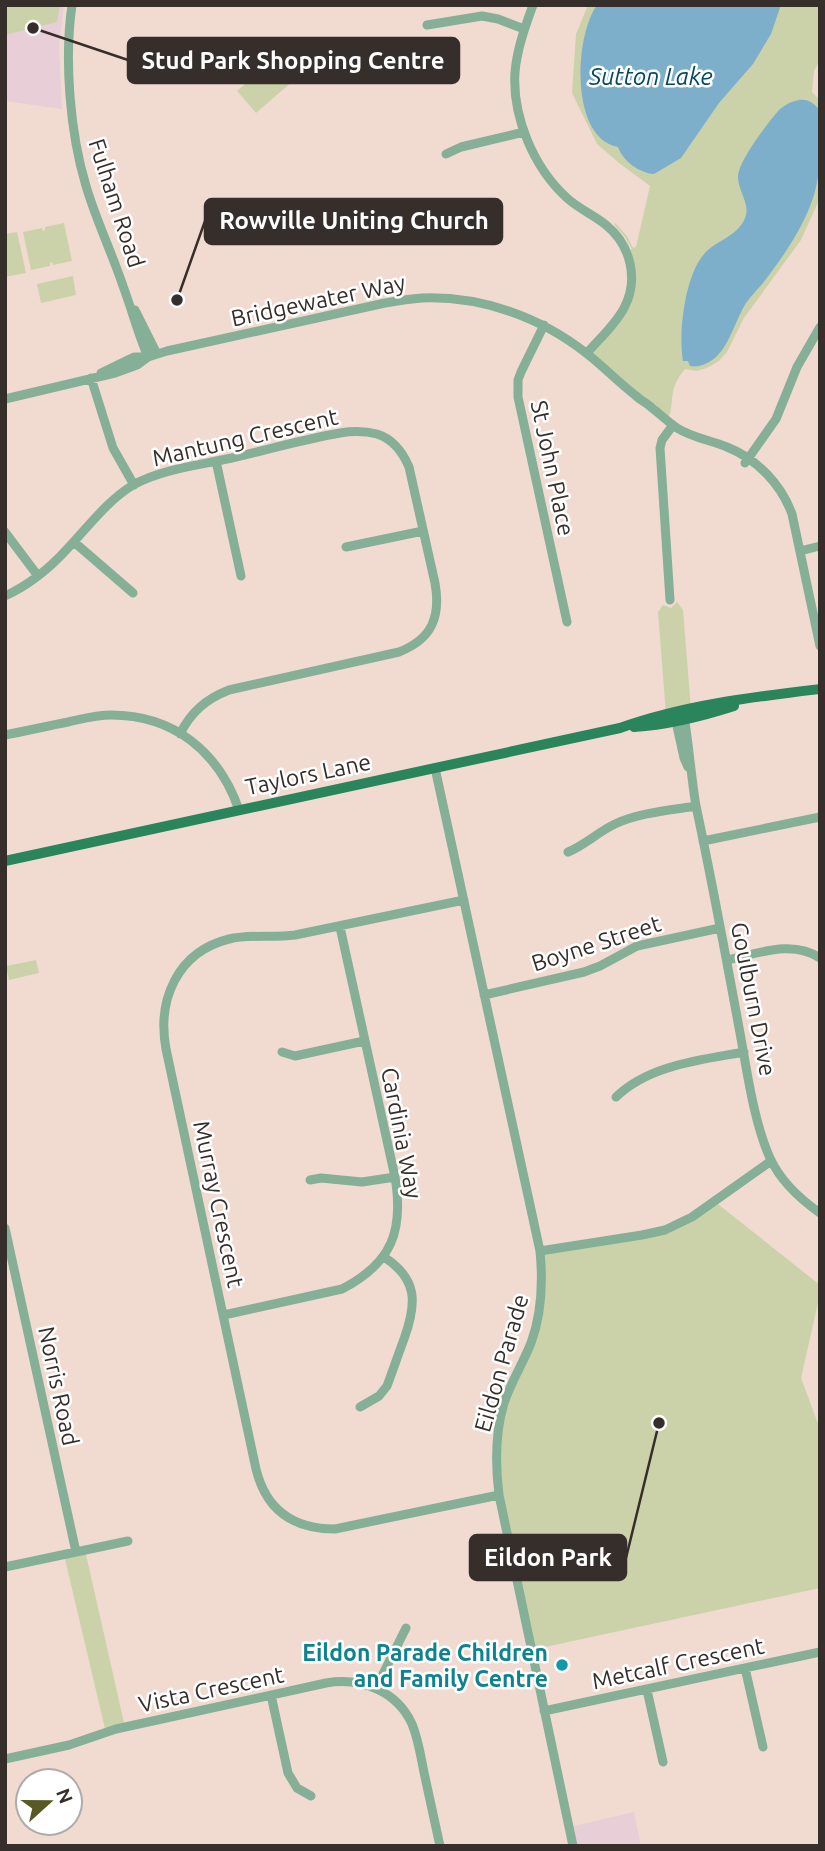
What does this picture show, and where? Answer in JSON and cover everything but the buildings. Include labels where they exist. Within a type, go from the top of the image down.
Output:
[{"type":"main road","name":"Taylors Lane","points":[[773,695],[820,681]]},
{"type":"main road","name":"Taylors Lane","points":[[5,861],[620,728],[646,726],[679,716],[717,711],[756,698],[820,689]]},
{"type":"street","name":"Fulham Road","points":[[72,5],[69,67],[75,140],[87,189],[136,329],[152,356]]},
{"type":"street","points":[[533,5],[524,29],[515,74],[517,106],[524,132],[538,162],[552,183],[576,206],[616,234],[630,261],[632,273],[625,306],[587,354]]},
{"type":"street","points":[[427,25],[482,16],[524,29]]},
{"type":"street","points":[[446,154],[461,147],[524,132]]},
{"type":"street","name":"Bridgewater Way","points":[[5,399],[94,377],[134,357],[152,356],[385,303],[421,298],[453,299],[514,312],[544,325],[587,354],[672,427],[724,446],[765,471],[787,501],[820,646]]},
{"type":"street","name":"St John Place","points":[[544,325],[521,372],[517,397],[567,622]]},
{"type":"street","points":[[747,461],[776,419],[800,360],[820,327]]},
{"type":"street","points":[[94,377],[113,448],[134,485]]},
{"type":"street","points":[[670,600],[660,448],[662,440],[672,427]]},
{"type":"street","name":"Mantung Crescent","points":[[5,596],[23,587],[50,566],[102,510],[134,485],[155,476],[341,433],[363,432],[383,436],[405,457],[409,467],[438,599],[433,624],[419,642],[399,652],[229,690],[204,703],[180,734]]},
{"type":"street","points":[[216,461],[241,576]]},
{"type":"street","points":[[346,547],[423,531]]},
{"type":"street","points":[[5,532],[38,576]]},
{"type":"street","points":[[74,542],[132,593]]},
{"type":"street","points":[[800,551],[820,546]]},
{"type":"street","points":[[5,735],[92,717],[110,715],[142,718],[169,727],[193,742],[215,763],[229,784],[239,810]]},
{"type":"street","name":"Goulburn Drive","points":[[679,716],[691,758],[690,772],[696,806],[758,1124],[771,1161],[784,1180],[797,1195],[820,1213]]},
{"type":"street","name":"Eildon Parade","points":[[435,768],[540,1251],[542,1281],[539,1313],[531,1343],[510,1388],[500,1420],[495,1462],[499,1495],[573,1846]]},
{"type":"street","points":[[568,852],[624,820],[696,806]]},
{"type":"street","points":[[704,841],[820,817]]},
{"type":"street","name":"Murray Crescent","points":[[464,900],[283,937],[240,937],[218,943],[197,954],[180,971],[164,1009],[164,1037],[259,1481],[272,1503],[286,1517],[307,1527],[335,1529],[499,1495]]},
{"type":"street","name":"Cardinia Way","points":[[224,1315],[342,1289],[369,1272],[383,1257],[394,1235],[399,1212],[395,1177],[340,927]]},
{"type":"street","name":"Boyne Street","points":[[484,995],[584,972],[650,942],[720,928]]},
{"type":"street","points":[[727,960],[786,948],[797,948],[820,958]]},
{"type":"street","points":[[282,1052],[295,1056],[364,1041]]},
{"type":"street","points":[[616,1097],[628,1086],[657,1072],[688,1062],[744,1052]]},
{"type":"street","points":[[540,1251],[665,1230],[692,1217],[771,1161]]},
{"type":"street","points":[[310,1180],[321,1178],[362,1182],[395,1177]]},
{"type":"street","name":"Norris Road","points":[[5,1228],[76,1552]]},
{"type":"street","points":[[360,1407],[385,1390],[412,1311],[412,1295],[407,1280],[400,1268],[383,1257]]},
{"type":"street","points":[[5,1567],[128,1541]]},
{"type":"street","points":[[376,1688],[406,1628]]},
{"type":"street","name":"Metcalf Crescent","points":[[544,1712],[820,1652]]},
{"type":"street","points":[[745,1668],[763,1747]]},
{"type":"street","name":"Vista Crescent","points":[[5,1759],[69,1745],[117,1729],[271,1695],[342,1681],[364,1684],[395,1700],[412,1725],[440,1846]]},
{"type":"street","points":[[647,1690],[663,1762]]},
{"type":"street","points":[[271,1695],[288,1773],[296,1788],[312,1796]]},
{"type":"shaded area","points":[[5,5],[64,5],[59,45],[62,109],[5,101]]},
{"type":"shaded area","points":[[634,1812],[641,1846],[573,1846],[569,1827]]},
{"type":"green space","points":[[5,5],[60,5],[57,22],[5,35]]},
{"type":"green space","points":[[588,5],[820,5],[820,60],[814,71],[812,92],[820,100],[820,198],[801,240],[744,318],[727,352],[707,368],[697,371],[685,369],[679,377],[667,420],[587,353],[616,320],[629,292],[627,252],[632,249],[614,224],[627,236],[633,248],[636,247],[650,186],[597,144],[572,93],[576,34]]},
{"type":"green space","points":[[274,59],[293,81],[256,113],[237,91]]},
{"type":"green space","points":[[64,223],[72,261],[53,265],[52,262],[50,266],[31,270],[23,232],[42,228],[43,231],[45,227]]},
{"type":"green space","points":[[17,232],[26,273],[5,277],[5,234]]},
{"type":"green space","points":[[73,276],[76,295],[41,303],[37,284]]},
{"type":"green space","points":[[677,602],[683,610],[691,709],[666,715],[658,612],[663,605],[671,608]]},
{"type":"green space","points":[[36,960],[39,973],[9,980],[6,966]]},
{"type":"green space","points":[[714,1201],[820,1285],[801,1378],[820,1429],[820,1588],[531,1650],[499,1495],[500,1421],[535,1328],[540,1251],[665,1230]]},
{"type":"green space","points":[[85,1550],[125,1727],[106,1733],[64,1555]]},
{"type":"water","name":"Sutton Lake","points":[[597,5],[781,5],[771,34],[753,64],[719,103],[681,158],[654,174],[632,165],[618,147],[602,140],[591,126],[584,107],[581,62],[589,20]]},
{"type":"water","points":[[799,100],[811,102],[820,111],[818,174],[810,207],[785,252],[746,303],[723,349],[708,363],[690,366],[688,361],[683,361],[682,320],[692,275],[705,253],[732,234],[745,218],[746,208],[738,177],[748,152],[780,109]]},
{"type":"place","name":"Stud Park Shopping Centre","points":[[33,28]]},
{"type":"place","name":"Rowville Uniting Church","points":[[177,300]]},
{"type":"place","name":"Eildon Park","points":[[659,1423]]},
{"type":"place","name":"Eildon Parade Children and Family Centre","points":[[562,1665]]}]
